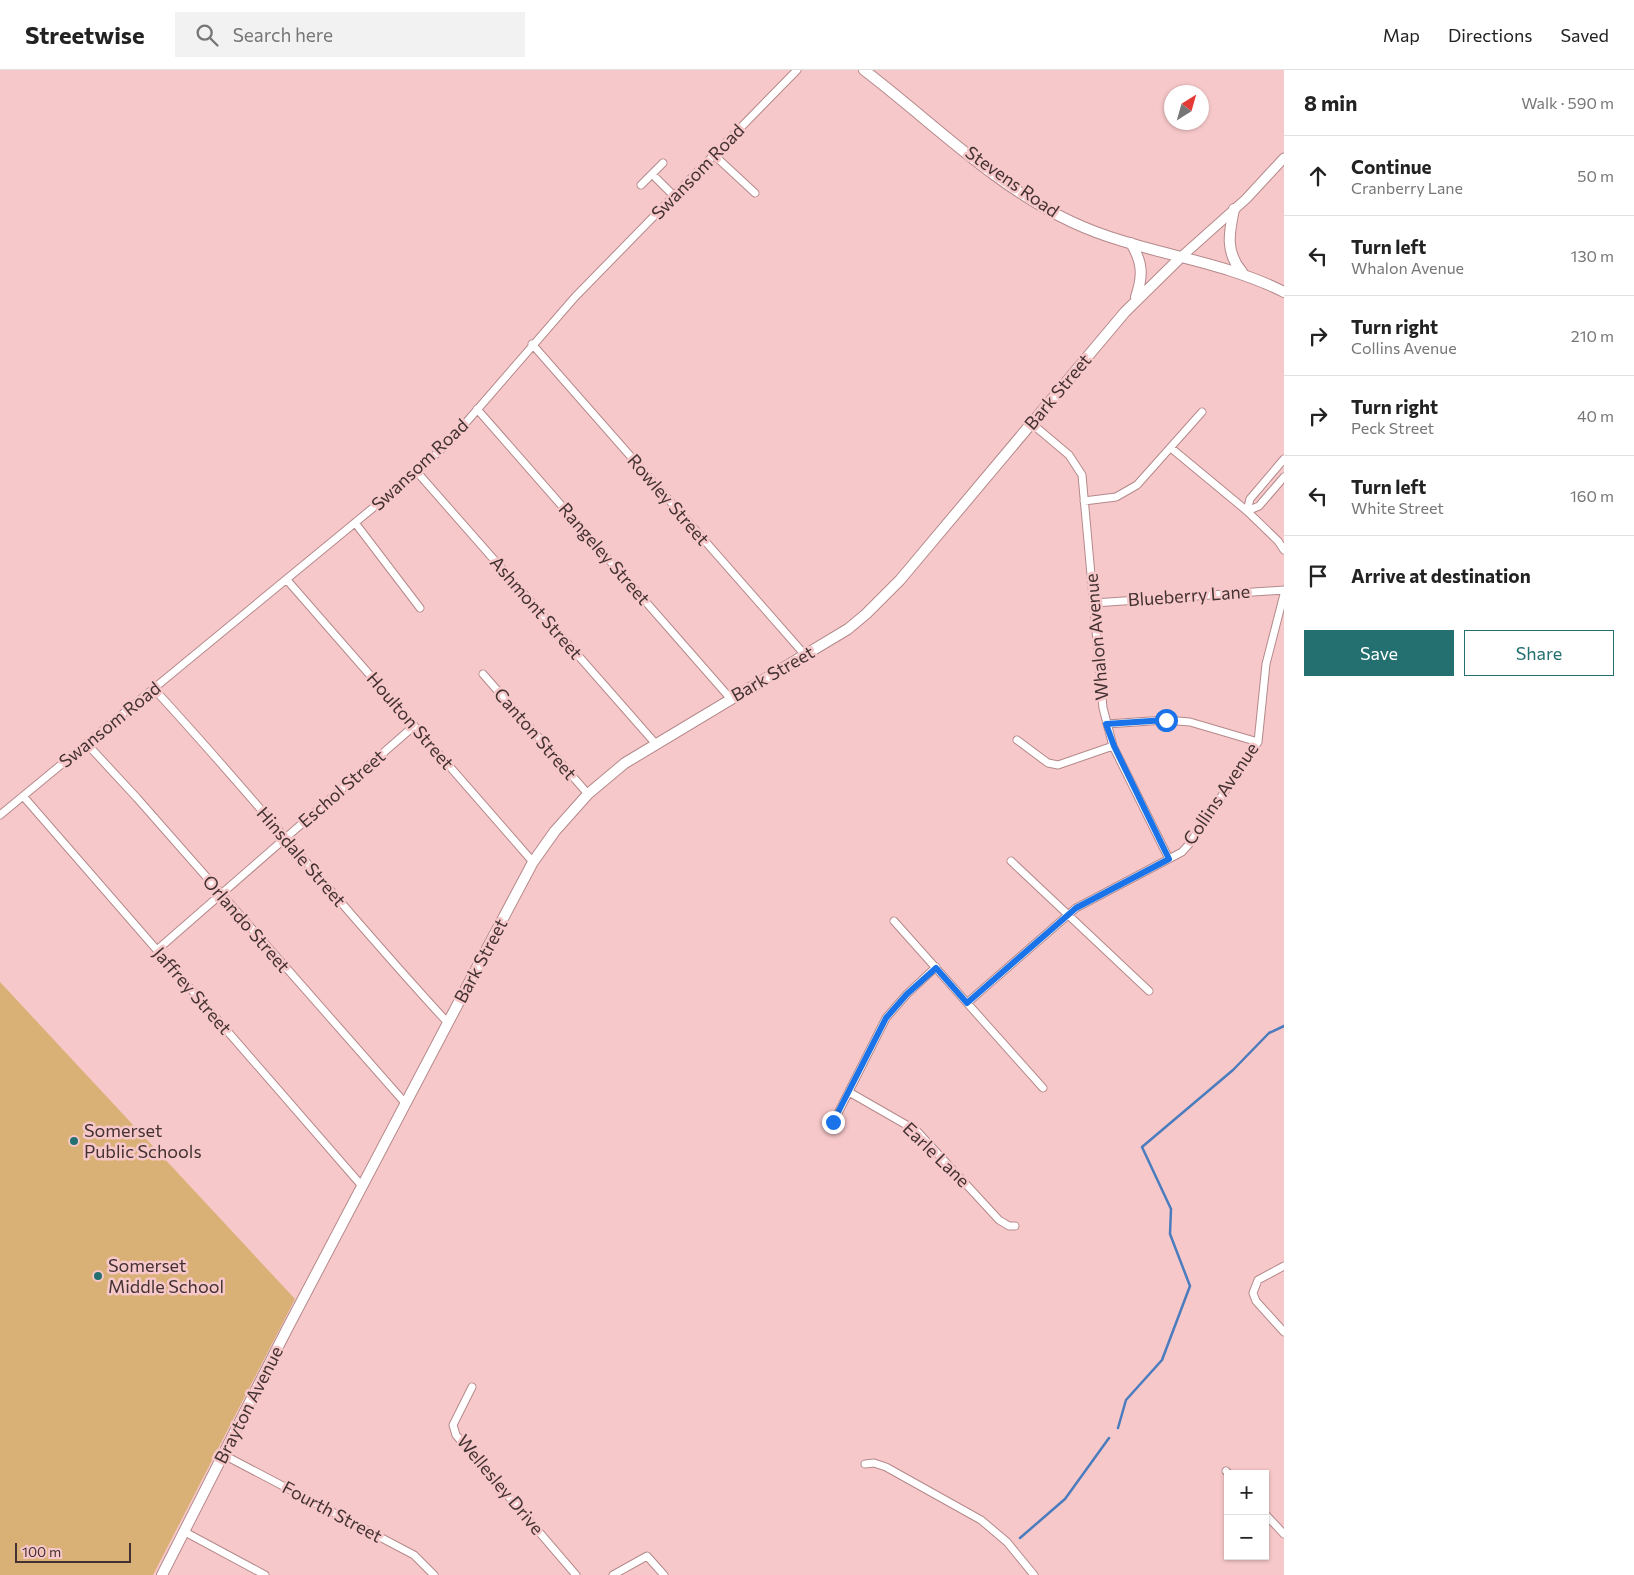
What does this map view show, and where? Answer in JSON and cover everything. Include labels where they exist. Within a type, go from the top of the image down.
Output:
[{"type":"main road","name":"Stevens Road","points":[[864,70],[1028,198],[1074,223],[1131,243],[1242,273],[1284,292]]},
{"type":"main road","points":[[1234,209],[1228,240],[1234,263],[1242,273]]},
{"type":"main road","points":[[1131,243],[1138,255],[1142,271],[1135,300]]},
{"type":"main road","name":"Bark Street","points":[[336,1236],[533,862],[558,827],[608,775],[655,743],[848,629],[888,593],[1135,300],[1181,257]]},
{"type":"main road","name":"Brayton Avenue","points":[[162,1575],[336,1236]]},
{"type":"street","name":"Swansom Road","points":[[0,815],[417,472],[450,441],[532,344],[797,70]]},
{"type":"street","points":[[714,155],[755,194]]},
{"type":"street","name":"Bark Street","points":[[1181,257],[1234,209],[1284,158]]},
{"type":"street","points":[[641,185],[663,163]]},
{"type":"street","points":[[652,174],[674,196]]},
{"type":"street","name":"Rowley Street","points":[[532,344],[805,655]]},
{"type":"street","name":"Rangeley Street","points":[[477,409],[730,698]]},
{"type":"street","points":[[1084,501],[1106,500],[1124,494],[1137,485],[1202,412]]},
{"type":"street","name":"Whalon Avenue","points":[[1031,423],[1075,463],[1082,475],[1106,724],[1114,746],[1169,859]]},
{"type":"street","points":[[1171,448],[1247,511],[1278,541],[1284,550]]},
{"type":"street","points":[[1247,511],[1250,499],[1284,459]]},
{"type":"street","name":"Ashmont Street","points":[[417,472],[655,743]]},
{"type":"street","points":[[1247,511],[1258,506],[1284,477]]},
{"type":"street","points":[[356,524],[420,608]]},
{"type":"street","name":"Houlton Street","points":[[287,580],[533,862]]},
{"type":"street","name":"Blueberry Lane","points":[[1094,603],[1284,590]]},
{"type":"street","name":"Collins Avenue","points":[[967,1003],[1068,915],[1182,852],[1190,843],[1258,742],[1266,664],[1284,594]]},
{"type":"street","name":"Canton Street","points":[[483,674],[588,794]]},
{"type":"street","name":"Hinsdale Street","points":[[154,689],[286,838],[352,917],[448,1023]]},
{"type":"street","points":[[1106,724],[1166,720],[1190,722],[1258,742]]},
{"type":"street","name":"Eschol Street","points":[[157,950],[414,726]]},
{"type":"street","points":[[1018,740],[1048,763],[1058,764],[1114,746]]},
{"type":"street","name":"Orlando Street","points":[[87,744],[137,798],[406,1104]]},
{"type":"street","name":"Jaffrey Street","points":[[22,796],[362,1186]]},
{"type":"street","points":[[1011,861],[1149,991]]},
{"type":"street","points":[[894,921],[1043,1088]]},
{"type":"street","points":[[830,1129],[886,1018],[907,994],[936,968]]},
{"type":"street","name":"Earle Lane","points":[[849,1092],[916,1131],[1000,1220],[1009,1226],[1015,1226]]},
{"type":"street","points":[[1284,1266],[1258,1280],[1253,1293],[1256,1301],[1284,1332]]},
{"type":"street","name":"Wellesley Drive","points":[[472,1387],[453,1424],[456,1435],[576,1575]]},
{"type":"street","name":"Fourth Street","points":[[224,1455],[409,1552],[422,1561],[434,1575]]},
{"type":"street","points":[[864,1464],[874,1463],[886,1467],[970,1513],[1000,1535],[1034,1575]]},
{"type":"street","points":[[1266,1515],[1284,1534]]},
{"type":"street","points":[[185,1532],[265,1575]]},
{"type":"street","points":[[613,1575],[647,1556],[664,1575]]},
{"type":"shaded area","name":"Somerset Public Schools","points":[[0,982],[295,1299],[153,1575],[0,1575]]},
{"type":"waterway","points":[[1118,1428],[1126,1400],[1162,1360],[1190,1286],[1170,1234],[1171,1209],[1142,1147],[1233,1070],[1269,1033],[1284,1026]]},
{"type":"waterway","points":[[1020,1538],[1065,1499],[1109,1438]]},
{"type":"place","name":"Somerset Public Schools","points":[[74,1141]]},
{"type":"place","name":"Somerset Middle School","points":[[98,1276]]},
{"type":"route","points":[[833,1122],[886,1018],[907,994],[936,968],[967,1003],[1076,908],[1169,859],[1121,762],[1106,724],[1166,720]]}]
